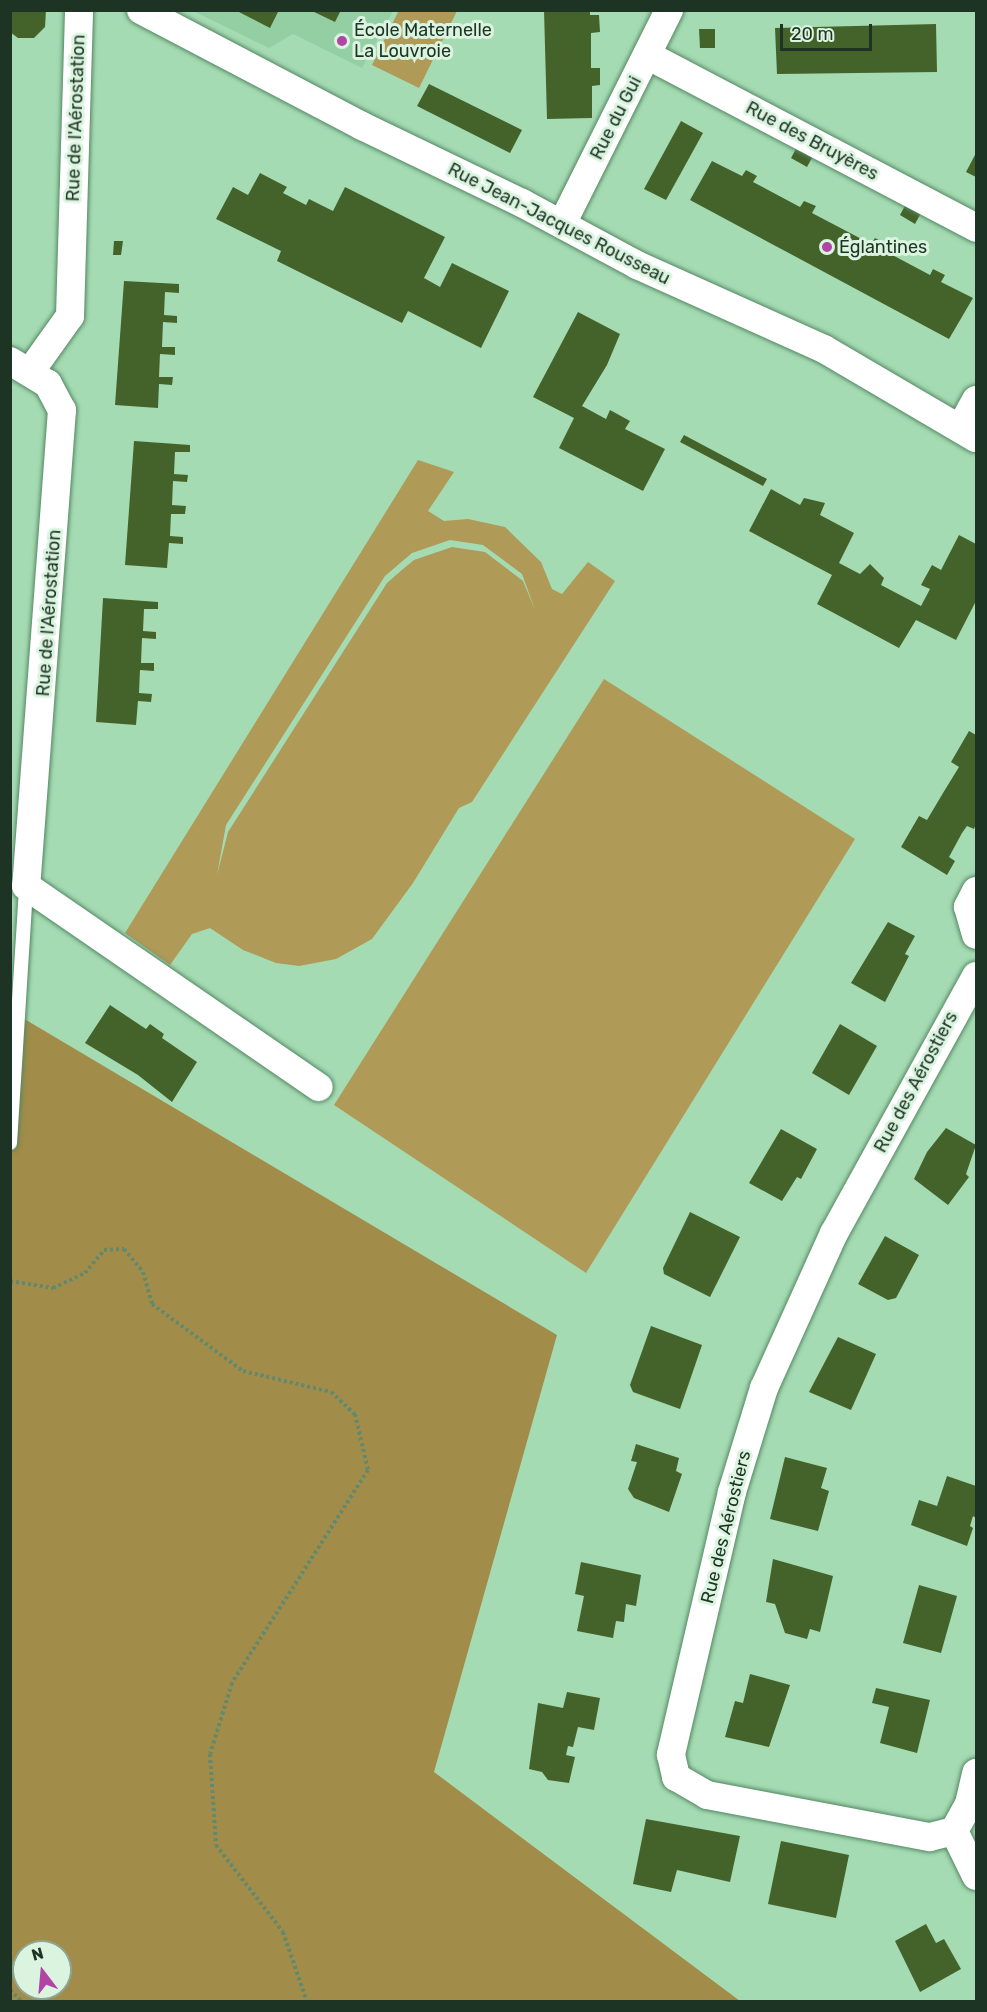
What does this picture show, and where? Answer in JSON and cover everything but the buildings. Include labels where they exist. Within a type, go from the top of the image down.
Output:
[{"type":"street","name":"Rue de l'Aérostation","points":[[26,886],[62,426],[57,397],[48,384],[20,366],[70,316],[79,10]]},
{"type":"street","name":"Rue Jean-Jacques Rousseau","points":[[141,10],[562,224],[637,265],[824,349],[969,432]]},
{"type":"street","name":"Rue du Gui","points":[[562,224],[647,55],[675,11]]},
{"type":"street","name":"Rue des Bruyères","points":[[647,55],[976,228]]},
{"type":"street","points":[[969,432],[976,400]]},
{"type":"street","points":[[26,886],[319,1087]]},
{"type":"street","points":[[976,891],[968,907],[976,935]]},
{"type":"street","name":"Rue des Aérostiers","points":[[954,1831],[930,1837],[707,1795],[676,1777],[671,1755],[732,1492],[764,1388],[834,1233],[976,976]]},
{"type":"street","points":[[976,1773],[969,1804],[954,1831],[976,1876]]},
{"type":"lane","points":[[10,1143],[26,886]]},
{"type":"path","points":[[10,1281],[53,1288],[85,1273],[104,1250],[124,1249],[143,1272],[152,1304],[243,1371],[331,1392],[355,1414],[368,1470],[232,1683],[210,1754],[216,1845],[283,1932],[307,2001]]},
{"type":"path","points":[[10,1990],[22,2001]]},
{"type":"shaded area","points":[[399,10],[457,11],[419,88],[372,65]]},
{"type":"shaded area","name":"École Maternelle La Louvroie","points":[[193,11],[393,11],[362,68],[293,34],[269,48]]},
{"type":"shaded area","points":[[418,460],[454,472],[428,511],[444,521],[468,519],[505,527],[541,562],[552,589],[562,594],[588,562],[615,581],[472,802],[459,808],[413,883],[372,939],[336,959],[299,966],[276,963],[243,950],[210,928],[192,934],[170,965],[125,933]],"holes":[[[450,540],[483,545],[522,574],[535,610],[523,581],[485,552],[452,547],[414,560],[403,569],[387,583],[228,832],[217,875],[226,825],[385,576],[412,553]]]},
{"type":"shaded area","points":[[604,679],[855,839],[586,1273],[334,1105]]},
{"type":"shaded area","points":[[11,1011],[557,1335],[434,1772],[740,2001],[11,2002]]},
{"type":"place","name":"École Maternelle La Louvroie","points":[[342,41]]},
{"type":"place","name":"Églantines","points":[[827,247]]}]
